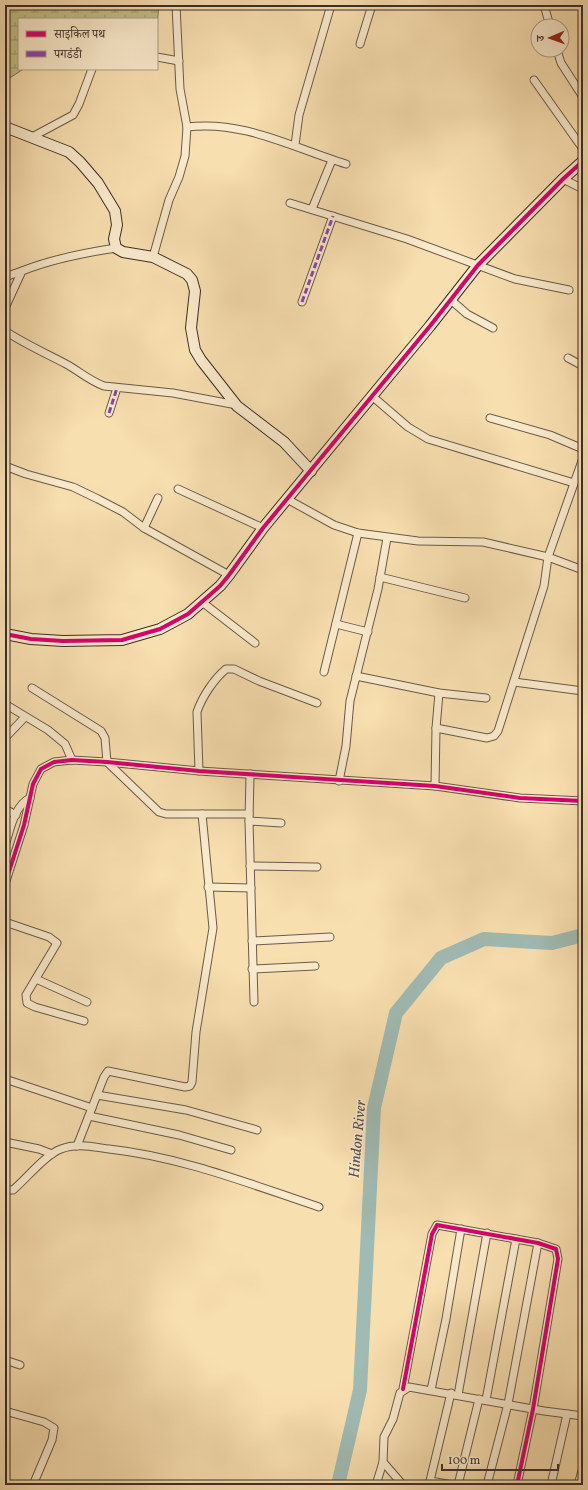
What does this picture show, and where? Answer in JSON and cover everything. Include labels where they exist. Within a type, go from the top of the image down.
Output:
[{"type":"street","points":[[154,257],[169,200],[180,177],[185,156],[187,127],[180,89],[176,5]]},
{"type":"street","points":[[295,145],[299,115],[331,5]]},
{"type":"street","points":[[360,44],[372,5]]},
{"type":"street","points":[[544,5],[548,18]]},
{"type":"street","points":[[158,57],[179,61]]},
{"type":"street","points":[[559,58],[561,63],[583,97]]},
{"type":"street","points":[[32,136],[73,115],[79,104],[92,70]]},
{"type":"street","points":[[534,80],[583,149]]},
{"type":"street","points":[[187,127],[206,125],[230,126],[295,145],[346,164]]},
{"type":"street","points":[[5,126],[69,152],[80,162],[98,183],[115,211],[117,225],[114,239],[116,248]]},
{"type":"street","points":[[312,209],[332,160]]},
{"type":"street","points":[[5,634],[31,639],[64,642],[122,640],[160,629],[188,614],[229,576],[263,528],[451,300],[478,265],[563,179],[583,161]]},
{"type":"street","points":[[563,179],[583,189]]},
{"type":"street","points":[[290,203],[407,239],[515,279],[568,290]]},
{"type":"street","points":[[302,302],[333,216]]},
{"type":"street","points":[[5,277],[22,272],[44,262],[78,254],[116,248],[123,252],[154,257],[187,274],[192,280],[195,291],[191,328],[195,350],[238,406],[284,442],[311,471]]},
{"type":"street","points":[[5,308],[22,272]]},
{"type":"street","points":[[451,300],[467,314],[493,328]]},
{"type":"street","points":[[5,331],[24,343],[67,365],[95,383],[117,388],[173,393],[238,406]]},
{"type":"street","points":[[568,358],[583,366]]},
{"type":"street","points":[[109,413],[117,388]]},
{"type":"street","points":[[372,396],[408,427],[428,439],[574,483]]},
{"type":"street","points":[[490,418],[550,436],[583,449]]},
{"type":"street","points":[[436,728],[487,738],[494,736],[498,731],[544,586],[548,557],[583,458]]},
{"type":"street","points":[[5,466],[26,474],[73,487],[123,512],[144,528],[229,576]]},
{"type":"street","points":[[178,489],[263,528]]},
{"type":"street","points":[[144,528],[158,498]]},
{"type":"street","points":[[287,499],[334,525],[358,533],[418,541],[483,542],[548,557],[583,570]]},
{"type":"street","points":[[324,672],[358,533]]},
{"type":"street","points":[[339,780],[346,746],[350,702],[368,632],[387,538]]},
{"type":"street","points":[[380,577],[464,598]]},
{"type":"street","points":[[202,602],[255,643]]},
{"type":"street","points":[[336,624],[368,632]]},
{"type":"street","points":[[198,771],[197,712],[200,703],[220,674],[226,669],[234,669],[259,681],[317,703]]},
{"type":"street","points":[[356,676],[439,693],[486,698]]},
{"type":"street","points":[[514,682],[583,691]]},
{"type":"street","points":[[32,688],[101,731],[105,738],[106,762],[159,812],[166,814],[202,814],[249,817],[281,823]]},
{"type":"street","points":[[435,786],[436,728],[439,693]]},
{"type":"street","points":[[5,704],[48,730],[65,744],[72,760]]},
{"type":"street","points":[[5,738],[25,717]]},
{"type":"street","points":[[5,884],[24,825],[33,784],[41,769],[54,762],[72,760],[106,762],[198,771],[435,786],[520,798],[583,801]]},
{"type":"street","points":[[250,774],[249,817],[254,1002]]},
{"type":"street","points":[[5,846],[16,815],[24,801],[30,798]]},
{"type":"street","points":[[5,809],[16,815]]},
{"type":"street","points":[[77,1146],[96,1095],[108,1071],[185,1087],[190,1086],[192,1082],[196,1032],[213,928],[202,814]]},
{"type":"street","points":[[250,866],[317,867]]},
{"type":"street","points":[[208,887],[251,888]]},
{"type":"street","points":[[5,922],[49,937],[57,943],[26,995],[28,1003],[35,1007],[84,1020]]},
{"type":"street","points":[[252,941],[330,937]]},
{"type":"street","points":[[252,969],[315,966]]},
{"type":"street","points":[[36,980],[87,1002]]},
{"type":"street","points":[[5,1080],[92,1108]]},
{"type":"street","points":[[96,1095],[186,1110],[257,1130]]},
{"type":"street","points":[[88,1116],[179,1135],[231,1150]]},
{"type":"street","points":[[5,1142],[39,1149],[52,1154]]},
{"type":"street","points":[[5,1190],[12,1190],[52,1154],[60,1149],[77,1146],[139,1152],[184,1163],[319,1207]]},
{"type":"street","points":[[376,1485],[383,1462],[384,1437],[391,1424],[398,1398],[403,1389],[434,1229],[437,1225],[538,1243],[556,1249],[558,1259],[533,1409],[517,1485]]},
{"type":"street","points":[[431,1390],[446,1319],[461,1229]]},
{"type":"street","points":[[453,1485],[430,1483],[455,1394],[487,1234]]},
{"type":"street","points":[[458,1485],[482,1399],[516,1239]]},
{"type":"street","points":[[487,1485],[508,1404],[538,1243]]},
{"type":"street","points":[[5,1360],[20,1365]]},
{"type":"street","points":[[403,1389],[414,1386],[533,1409],[583,1416]]},
{"type":"street","points":[[5,1411],[44,1422],[54,1428],[52,1440],[33,1485]]},
{"type":"street","points":[[551,1485],[567,1414]]},
{"type":"street","points":[[383,1462],[403,1485]]},
{"type":"street","points":[[578,1485],[583,1467]]},
{"type":"green space","points":[[5,5],[159,5],[158,18],[18,18],[18,70],[22,70],[5,81]]},
{"type":"waterway","name":"Hindon River","points":[[338,1485],[360,1390],[374,1108],[396,1013],[441,958],[484,939],[552,943],[583,935]]},
{"type":"marked path","points":[[302,302],[333,216]]},
{"type":"marked path","points":[[109,413],[117,388]]},
{"type":"cycle path","points":[[5,634],[31,639],[63,641],[122,640],[160,629],[188,614],[220,586],[263,528],[430,326],[478,265],[563,179],[583,161]]},
{"type":"cycle path","points":[[5,884],[24,825],[33,784],[41,769],[54,762],[72,760],[107,762],[199,771],[435,786],[520,798],[583,801]]},
{"type":"cycle path","points":[[403,1389],[432,1234],[437,1225],[538,1243],[556,1249],[558,1259],[533,1409],[517,1485]]}]
